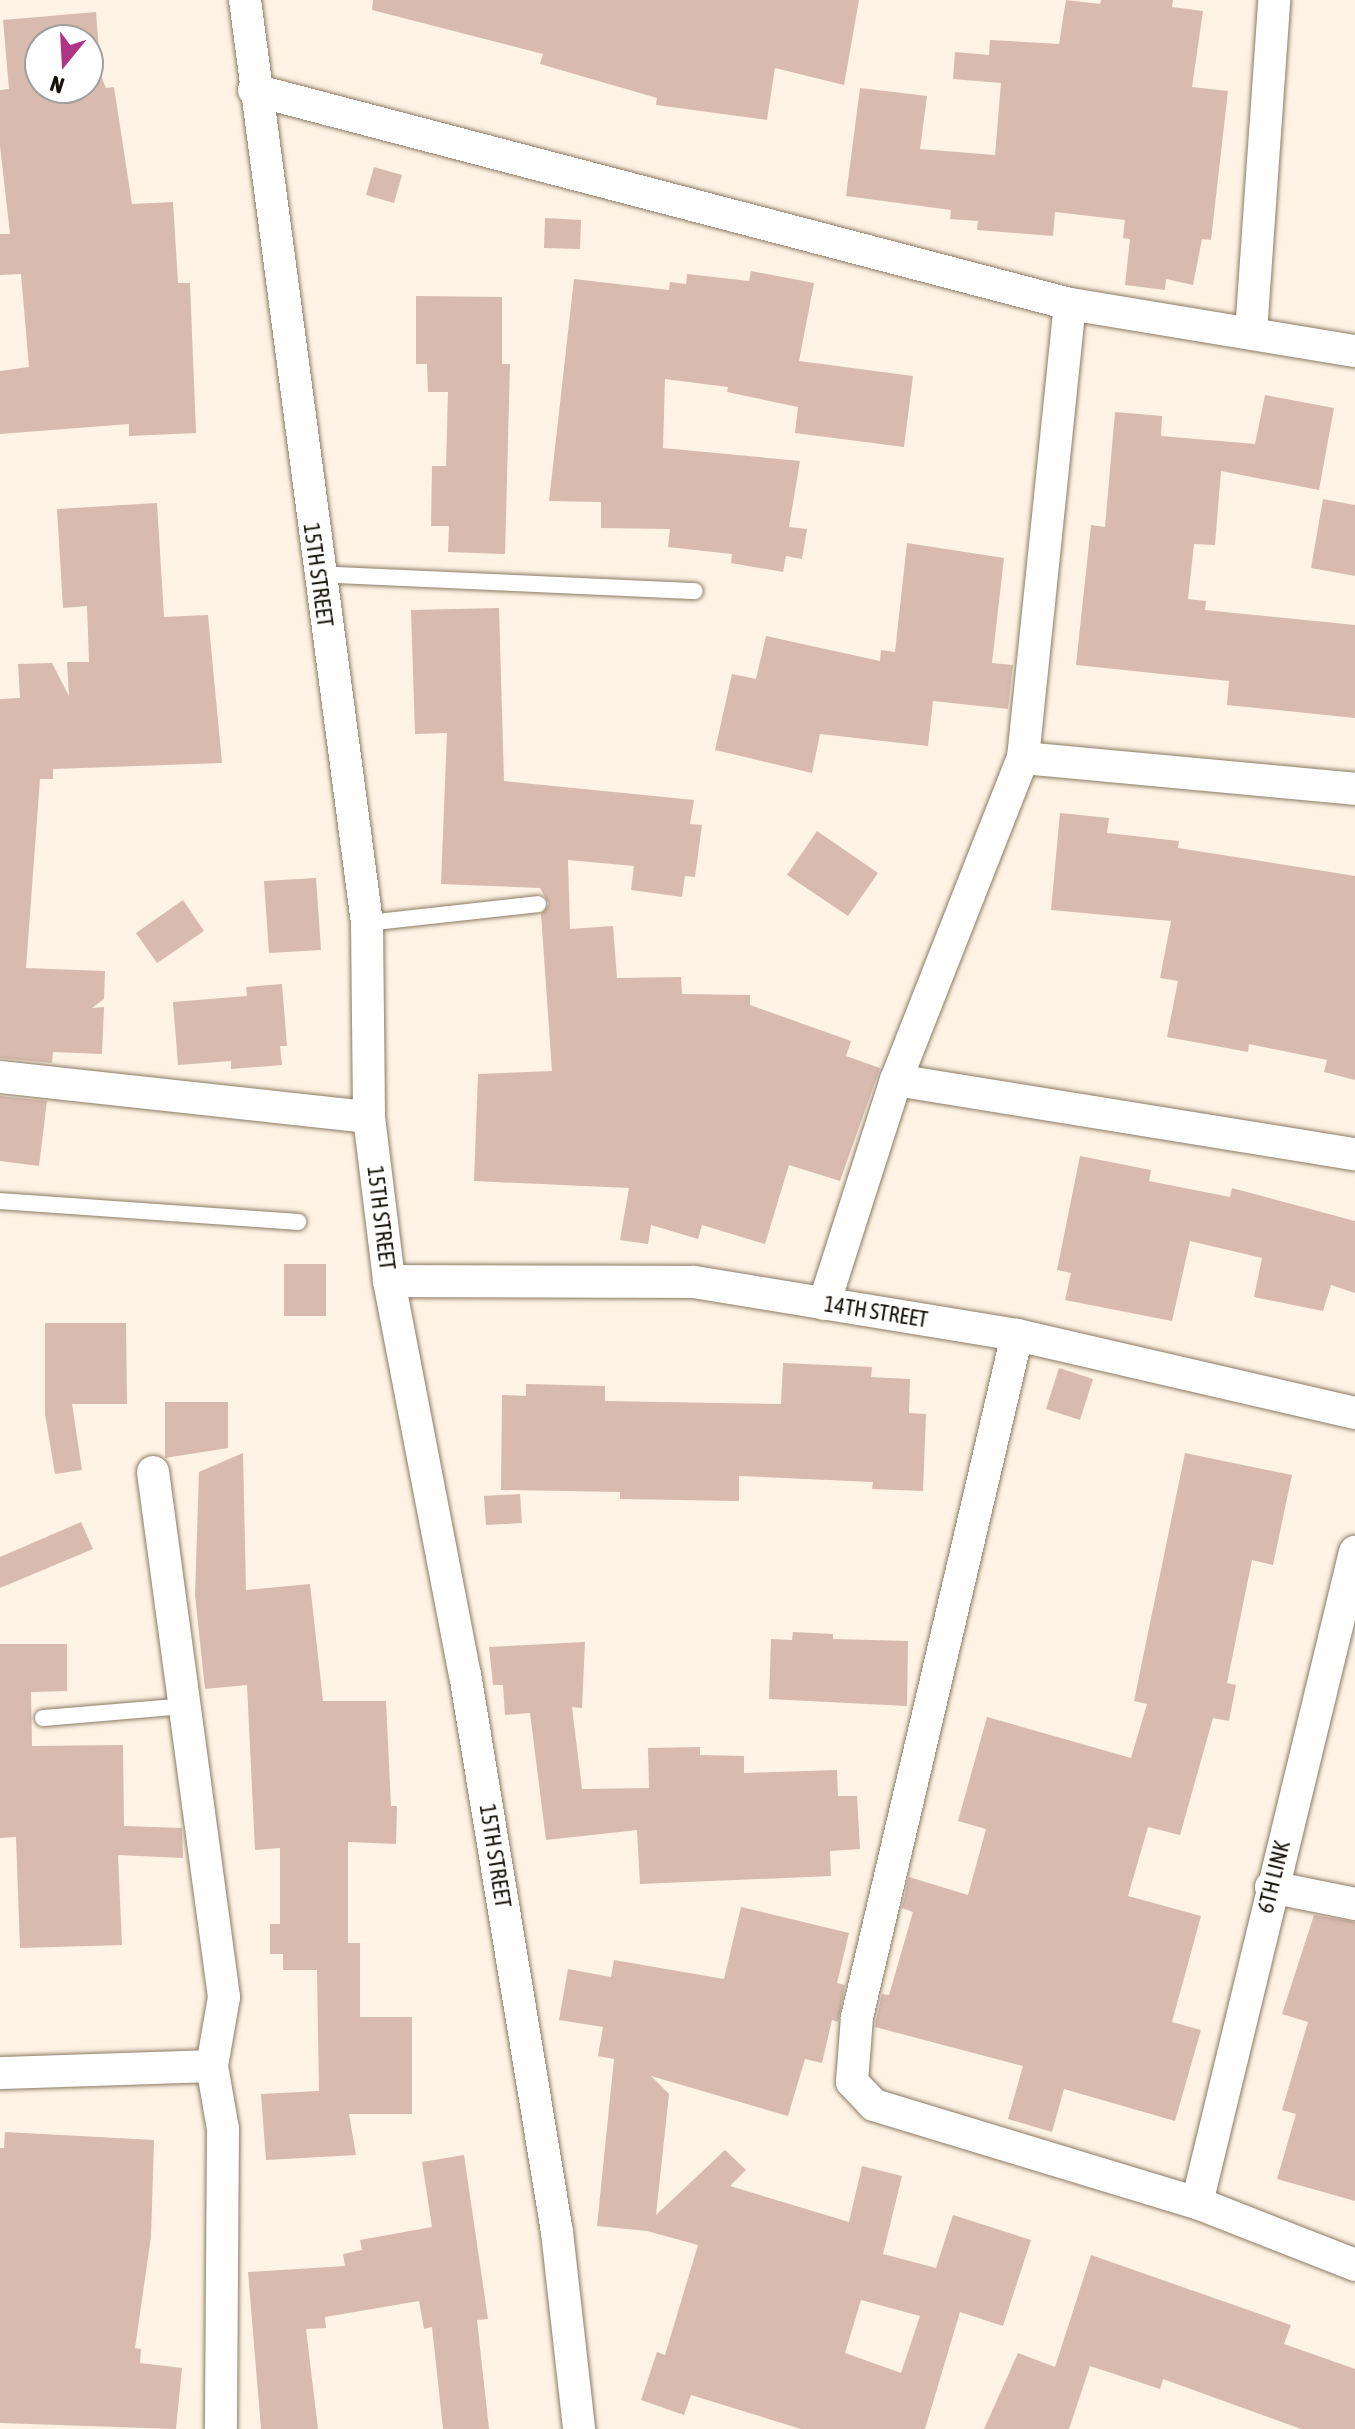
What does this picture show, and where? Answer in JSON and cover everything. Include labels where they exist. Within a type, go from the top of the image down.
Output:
[{"type":"street","name":"15TH STREET","points":[[245,0],[317,574],[367,923],[369,1117],[389,1281],[470,1705],[557,2232],[579,2429]]},
{"type":"street","points":[[1251,333],[1274,0]]},
{"type":"street","points":[[254,90],[1070,304],[1355,351]]},
{"type":"street","points":[[824,1304],[896,1080],[1023,758],[1070,304]]},
{"type":"street","points":[[1023,758],[1355,789]]},
{"type":"street","points":[[0,1077],[369,1117]]},
{"type":"street","points":[[896,1080],[1355,1154]]},
{"type":"street","name":"14TH STREET","points":[[389,1281],[694,1282],[1017,1335],[1355,1413]]},
{"type":"street","points":[[1017,1335],[857,2017],[852,2082],[874,2105],[1197,2203],[1355,2265]]},
{"type":"street","points":[[153,1472],[224,1997],[212,2066],[223,2129],[221,2429]]},
{"type":"street","name":"6TH LINK","points":[[1197,2203],[1271,1887],[1355,1552]]},
{"type":"street","points":[[1271,1887],[1355,1904]]},
{"type":"street","points":[[0,2073],[212,2066]]},
{"type":"lane","points":[[317,574],[695,591]]},
{"type":"lane","points":[[367,923],[538,904]]},
{"type":"lane","points":[[0,1201],[298,1222]]},
{"type":"lane","points":[[43,1718],[185,1706]]},
{"type":"building","points":[[373,0],[859,0],[844,85],[775,68],[767,120],[656,105],[657,98],[540,64],[543,54],[372,10]]},
{"type":"building","points":[[1066,0],[1100,4],[1101,0],[1173,0],[1172,7],[1203,11],[1192,87],[1228,91],[1211,240],[1202,239],[1193,285],[1166,279],[1165,290],[1125,285],[1130,239],[1123,238],[1125,220],[1055,212],[1053,236],[977,230],[978,221],[950,219],[951,210],[846,196],[860,88],[927,96],[920,149],[995,155],[1001,83],[953,79],[955,52],[989,55],[990,40],[1059,44]]},
{"type":"building","points":[[96,12],[97,24],[24,24],[24,104],[104,104],[104,83],[106,88],[114,87],[132,204],[173,202],[178,283],[190,283],[196,433],[129,436],[129,424],[0,434],[0,371],[29,367],[21,274],[0,275],[0,234],[10,234],[0,146],[0,90],[9,89],[3,20]]},
{"type":"building","points":[[374,167],[402,175],[394,203],[366,195]]},
{"type":"building","points":[[545,218],[581,220],[580,249],[544,248]]},
{"type":"building","points":[[751,271],[814,283],[799,361],[913,376],[904,447],[795,433],[798,407],[727,392],[728,387],[665,379],[663,448],[800,461],[789,527],[807,529],[802,559],[786,556],[783,572],[731,563],[732,554],[668,547],[670,529],[601,528],[601,502],[549,501],[574,279],[669,290],[670,282],[686,284],[687,274],[749,281]]},
{"type":"building","points":[[416,296],[502,297],[502,364],[510,364],[505,554],[448,552],[449,526],[431,526],[432,466],[446,466],[448,392],[428,392],[427,364],[416,364]]},
{"type":"building","points":[[1265,395],[1334,408],[1319,490],[1221,471],[1215,545],[1194,544],[1188,599],[1206,601],[1205,610],[1355,625],[1355,718],[1227,705],[1229,681],[1076,665],[1091,525],[1105,527],[1115,412],[1162,416],[1161,436],[1255,444]]},
{"type":"building","points":[[1323,499],[1355,505],[1355,576],[1311,568]]},
{"type":"building","points":[[157,503],[164,617],[208,615],[222,763],[53,769],[53,779],[40,779],[26,968],[105,971],[104,999],[92,1008],[104,1007],[102,1054],[53,1052],[52,1063],[0,1058],[0,699],[20,698],[18,664],[52,663],[69,696],[67,662],[89,662],[87,606],[63,608],[57,509]]},
{"type":"building","points":[[907,543],[1004,558],[992,663],[1013,665],[1008,709],[933,701],[928,746],[820,734],[812,773],[715,750],[732,674],[756,679],[766,636],[880,661],[881,650],[895,652]]},
{"type":"building","points":[[499,608],[504,781],[694,800],[690,824],[702,825],[695,877],[685,876],[682,897],[631,890],[634,866],[568,860],[570,929],[613,926],[617,978],[681,977],[682,994],[750,995],[750,1005],[851,1041],[846,1056],[880,1068],[840,1181],[789,1165],[765,1244],[702,1225],[698,1239],[651,1225],[648,1244],[620,1240],[629,1188],[474,1181],[478,1074],[552,1071],[541,914],[549,904],[540,888],[441,884],[447,733],[415,734],[411,610]]},
{"type":"building","points":[[1060,813],[1109,818],[1107,833],[1179,841],[1178,848],[1355,876],[1355,1080],[1324,1072],[1327,1060],[1249,1044],[1248,1052],[1167,1037],[1178,981],[1160,978],[1171,921],[1051,910]]},
{"type":"building","points":[[817,831],[878,873],[848,916],[787,875]]},
{"type":"building","points":[[316,878],[321,950],[269,953],[264,881]]},
{"type":"building","points":[[183,900],[204,931],[157,963],[136,933]]},
{"type":"building","points":[[282,984],[287,1046],[280,1046],[282,1065],[231,1069],[231,1061],[178,1065],[173,1002],[247,996],[246,987]]},
{"type":"building","points":[[0,1096],[47,1101],[39,1166],[0,1161]]},
{"type":"building","points":[[1080,1156],[1151,1170],[1149,1181],[1230,1197],[1232,1188],[1355,1221],[1355,1293],[1331,1285],[1323,1311],[1254,1297],[1262,1258],[1190,1241],[1172,1321],[1065,1300],[1071,1273],[1057,1270]]},
{"type":"building","points":[[284,1264],[326,1264],[326,1316],[284,1316]]},
{"type":"building","points":[[45,1323],[126,1323],[127,1404],[72,1404],[82,1470],[55,1474],[45,1414]]},
{"type":"building","points":[[783,1363],[872,1367],[871,1377],[910,1379],[909,1413],[926,1414],[923,1491],[872,1489],[873,1482],[739,1476],[739,1501],[620,1499],[620,1492],[501,1490],[502,1395],[526,1396],[526,1384],[605,1386],[605,1401],[781,1404]]},
{"type":"building","points":[[1059,1368],[1093,1379],[1080,1420],[1046,1409]]},
{"type":"building","points":[[165,1402],[228,1402],[228,1448],[165,1458]]},
{"type":"building","points":[[243,1453],[246,1590],[310,1584],[323,1701],[386,1701],[391,1806],[397,1806],[396,1844],[348,1842],[348,1943],[360,1943],[360,2017],[412,2017],[412,2114],[349,2114],[356,2155],[266,2160],[261,2094],[319,2091],[317,1970],[283,1970],[283,1954],[270,1954],[270,1924],[280,1924],[280,1848],[255,1850],[247,1685],[205,1689],[195,1595],[199,1472]]},
{"type":"building","points":[[1185,1453],[1292,1475],[1273,1565],[1252,1560],[1227,1683],[1236,1685],[1229,1721],[1213,1718],[1180,1835],[1148,1827],[1128,1896],[1201,1916],[1172,2022],[1201,2030],[1175,2121],[1064,2089],[1052,2132],[1008,2119],[1023,2066],[875,2027],[876,2020],[882,1994],[889,1995],[913,1912],[902,1908],[909,1877],[968,1895],[986,1829],[958,1821],[987,1717],[1131,1758],[1147,1704],[1134,1701]]},
{"type":"building","points":[[520,1494],[522,1523],[486,1525],[484,1496]]},
{"type":"building","points":[[81,1522],[93,1549],[0,1588],[0,1557]]},
{"type":"building","points":[[793,1632],[833,1634],[833,1639],[908,1641],[907,1706],[769,1699],[771,1639],[792,1640]]},
{"type":"building","points":[[585,1642],[582,1708],[572,1707],[582,1789],[649,1788],[648,1748],[700,1747],[700,1755],[744,1756],[744,1773],[837,1770],[838,1796],[857,1796],[860,1849],[830,1851],[831,1876],[640,1884],[637,1830],[546,1840],[530,1713],[505,1715],[503,1685],[493,1685],[489,1647]]},
{"type":"building","points":[[0,1644],[67,1644],[67,1691],[31,1692],[32,1746],[123,1745],[124,1826],[182,1828],[183,1858],[118,1855],[122,1945],[20,1948],[16,1837],[0,1838]]},
{"type":"building","points":[[741,1907],[849,1933],[837,1983],[845,1985],[838,2022],[832,2020],[822,2063],[805,2059],[788,2116],[651,2076],[669,2094],[656,2215],[725,2150],[746,2170],[730,2186],[849,2222],[862,2166],[902,2176],[883,2254],[936,2268],[953,2215],[1031,2240],[1003,2326],[960,2312],[925,2429],[801,2429],[691,2395],[684,2415],[641,2400],[657,2352],[665,2355],[698,2245],[647,2231],[597,2226],[614,2059],[598,2056],[603,2027],[559,2020],[568,1969],[611,1977],[614,1960],[724,1979]],"holes":[[[861,2300],[920,2316],[901,2373],[845,2353]]]},
{"type":"building","points":[[1314,1915],[1355,1922],[1355,2201],[1277,2179],[1296,2114],[1282,2110],[1308,2022],[1282,2014]]},
{"type":"building","points":[[5,2132],[154,2140],[151,2237],[135,2348],[141,2349],[140,2363],[182,2368],[176,2429],[0,2423],[0,2148],[4,2148]]},
{"type":"building","points":[[464,2155],[488,2319],[477,2320],[489,2429],[443,2429],[432,2327],[424,2329],[419,2301],[325,2317],[326,2328],[306,2329],[318,2429],[261,2429],[248,2272],[345,2266],[343,2254],[362,2250],[360,2240],[432,2227],[422,2162]]},
{"type":"building","points":[[1091,2255],[1291,2325],[1284,2344],[1355,2369],[1355,2429],[1301,2429],[1163,2379],[1160,2389],[1090,2366],[1069,2429],[984,2429],[1018,2353],[1055,2367]]}]
